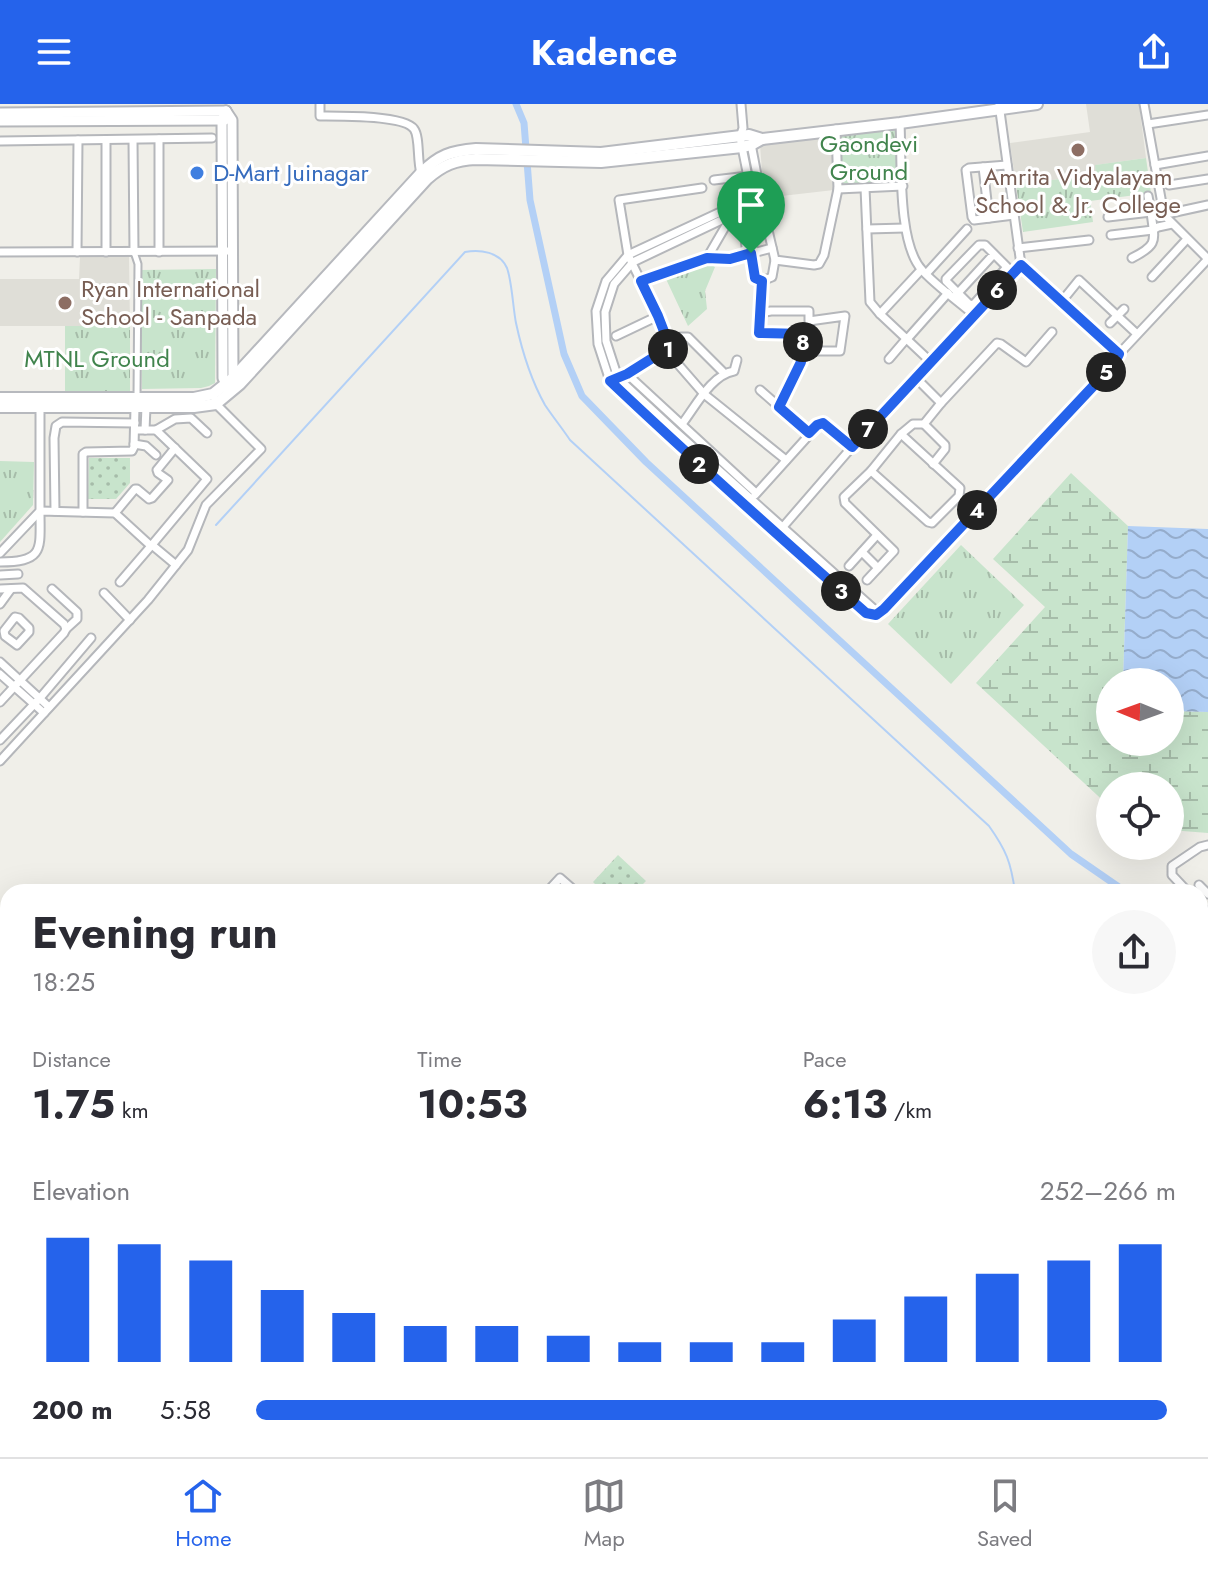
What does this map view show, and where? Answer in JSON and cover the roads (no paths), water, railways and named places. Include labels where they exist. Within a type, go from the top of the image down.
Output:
[{"type":"main road","points":[[339,269],[421,173],[435,159],[456,151],[551,156],[601,153],[745,138],[762,139],[900,123],[999,106],[1037,104]]},
{"type":"main road","points":[[0,398],[194,407],[214,399],[427,179],[441,167],[476,154]]},
{"type":"main road","points":[[0,407],[40,402]]},
{"type":"street","points":[[320,104],[320,116],[368,117],[411,126],[416,134],[421,173]]},
{"type":"street","points":[[741,104],[749,182],[748,203]]},
{"type":"street","points":[[627,374],[682,424],[751,499],[776,534],[866,613],[876,615],[1114,364],[1119,354],[1208,259],[1164,215],[1144,104]]},
{"type":"street","points":[[999,106],[1021,265],[1119,354]]},
{"type":"street","points":[[0,113],[227,117]]},
{"type":"street","points":[[1148,124],[1208,115]]},
{"type":"street","points":[[0,121],[227,117]]},
{"type":"street","points":[[227,117],[228,251],[223,378],[230,385]]},
{"type":"street","points":[[900,123],[905,228],[911,254],[924,272],[953,294],[970,305],[1007,267],[985,245],[979,245],[946,279],[953,294],[974,315]]},
{"type":"street","points":[[775,260],[814,265],[822,261],[838,189],[836,129]]},
{"type":"street","points":[[0,141],[212,138]]},
{"type":"street","points":[[707,258],[725,227],[742,213],[758,180],[745,138]]},
{"type":"street","points":[[159,139],[159,252]]},
{"type":"street","points":[[77,252],[78,140]]},
{"type":"street","points":[[106,140],[106,252]]},
{"type":"street","points":[[133,140],[140,404],[145,430]]},
{"type":"street","points":[[1155,165],[1208,156]]},
{"type":"street","points":[[1007,165],[966,170],[972,217],[974,220],[1014,215]]},
{"type":"street","points":[[983,167],[989,218]]},
{"type":"street","points":[[714,180],[748,176]]},
{"type":"street","points":[[1169,185],[1208,179]]},
{"type":"street","points":[[838,189],[903,186]]},
{"type":"street","points":[[702,188],[619,200],[631,258],[677,363],[704,394],[786,460]]},
{"type":"street","points":[[865,188],[870,302],[931,362]]},
{"type":"street","points":[[1132,258],[1146,251],[1154,242],[1148,196]]},
{"type":"street","points":[[742,213],[755,278],[762,281],[772,277],[775,260],[764,213],[748,203]]},
{"type":"street","points":[[748,203],[631,258],[614,284],[605,312],[606,341],[614,379],[783,526],[873,608],[876,615]]},
{"type":"street","points":[[1171,213],[1208,205]]},
{"type":"street","points":[[1108,217],[1151,212]]},
{"type":"street","points":[[1111,235],[1153,230],[1172,224]]},
{"type":"street","points":[[867,229],[905,228]]},
{"type":"street","points":[[880,314],[967,229]]},
{"type":"street","points":[[1152,277],[1187,239]]},
{"type":"street","points":[[1018,248],[1089,240]]},
{"type":"street","points":[[641,281],[707,258],[730,259],[772,248]]},
{"type":"street","points":[[0,252],[228,251]]},
{"type":"street","points":[[889,359],[994,254]]},
{"type":"street","points":[[776,534],[1021,265]]},
{"type":"street","points":[[1062,301],[1079,280],[1137,334]]},
{"type":"street","points":[[762,281],[759,333],[804,334],[801,362],[779,407]]},
{"type":"street","points":[[1110,323],[1124,309]]},
{"type":"street","points":[[760,313],[809,311],[809,321],[845,316],[840,351],[802,351]]},
{"type":"street","points":[[616,336],[658,316]]},
{"type":"street","points":[[924,424],[997,343],[1026,362],[1052,332]]},
{"type":"street","points":[[614,379],[627,374],[681,337],[688,337],[724,373]]},
{"type":"street","points":[[682,424],[724,373],[734,371],[737,360]]},
{"type":"street","points":[[916,378],[941,403]]},
{"type":"street","points":[[760,390],[809,433]]},
{"type":"street","points":[[0,761],[130,620],[188,550],[206,505],[261,449],[214,399]]},
{"type":"street","points":[[0,562],[29,560],[40,544],[40,402]]},
{"type":"street","points":[[83,512],[83,454],[134,450],[140,404]]},
{"type":"street","points":[[55,511],[54,438],[59,423],[135,426],[156,430],[175,419],[191,418],[207,433]]},
{"type":"street","points":[[751,499],[817,425],[823,423],[852,447]]},
{"type":"street","points":[[867,580],[894,551],[844,501],[844,497],[913,424],[924,424],[945,445],[944,452],[933,464]]},
{"type":"street","points":[[120,582],[207,479],[156,430]]},
{"type":"street","points":[[871,471],[932,523],[961,493],[955,483],[901,434]]},
{"type":"street","points":[[134,444],[146,446],[156,455]]},
{"type":"street","points":[[115,513],[135,489],[152,498],[168,480],[157,470],[175,448]]},
{"type":"street","points":[[0,553],[40,511],[115,513],[176,565]]},
{"type":"street","points":[[849,566],[877,535]]},
{"type":"street","points":[[862,552],[878,568]]},
{"type":"street","points":[[0,575],[18,574]]},
{"type":"street","points":[[0,589],[23,588],[66,629]]},
{"type":"street","points":[[0,604],[11,589]]},
{"type":"street","points":[[0,702],[77,619],[77,612],[52,589]]},
{"type":"street","points":[[104,593],[130,620]]},
{"type":"street","points":[[0,740],[91,638]]},
{"type":"street","points":[[0,662],[17,683],[47,710]]},
{"type":"street","points":[[0,674],[17,683]]},
{"type":"street","points":[[1180,884],[1172,875],[1172,866],[1208,845]]},
{"type":"street","points":[[560,878],[560,884]]},
{"type":"street","points":[[554,884],[560,878]]},
{"type":"street","points":[[560,878],[567,884]]},
{"type":"water","points":[[1128,526],[1208,529],[1208,712],[1184,711],[1184,668],[1123,668]]},
{"type":"waterway","points":[[516,104],[524,123],[530,200],[564,354],[582,396],[646,462],[1071,854],[1114,884]]},
{"type":"waterway","points":[[216,525],[465,252],[495,255],[507,268],[516,323],[531,375],[545,405],[570,440],[989,826],[1007,857],[1014,884]]},
{"type":"place","name":"Amrita Vidyalayam School & Jr. College","points":[[1078,150]]},
{"type":"place","name":"D-Mart Juinagar","points":[[197,173]]},
{"type":"place","name":"Ryan International School - Sanpada","points":[[65,303]]},
{"type":"park label","name":"Gaondevi Ground","points":[[869,158]]},
{"type":"park label","name":"MTNL Ground","points":[[97,359]]}]
